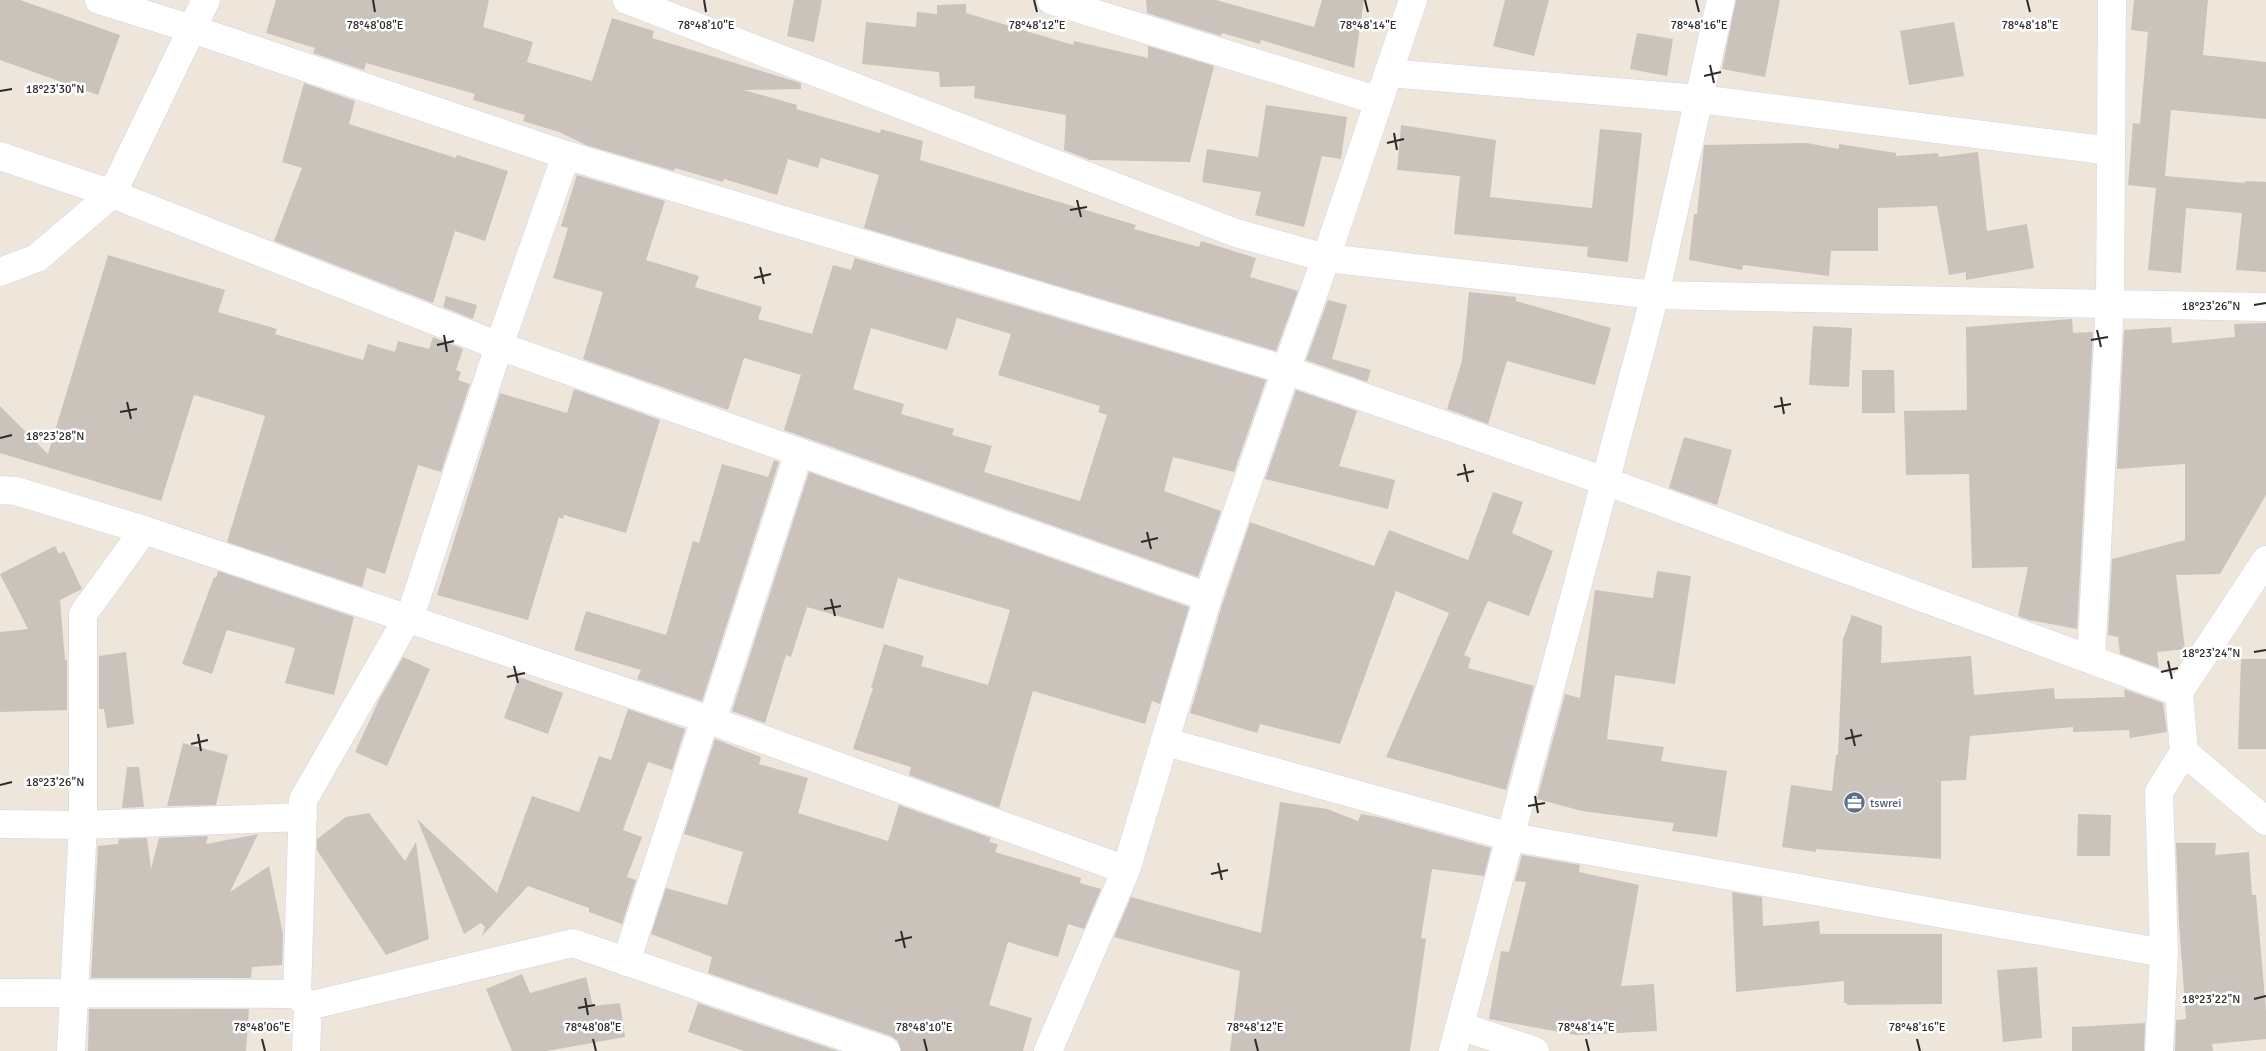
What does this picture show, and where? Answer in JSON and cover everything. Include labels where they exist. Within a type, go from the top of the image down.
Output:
[{"type":"street","points":[[99,0],[192,29],[566,155],[1286,370],[1605,480],[2178,692]]},
{"type":"street","points":[[0,272],[37,258],[112,194],[206,0]]},
{"type":"street","points":[[627,0],[1236,233],[1326,258],[1655,295],[2266,307]]},
{"type":"street","points":[[1051,0],[1379,101]]},
{"type":"street","points":[[1048,1051],[1126,870],[1208,597],[1326,258],[1413,0]]},
{"type":"street","points":[[1535,1051],[1456,1039],[1655,295],[1721,0]]},
{"type":"street","points":[[2091,660],[2110,303],[2112,0]]},
{"type":"street","points":[[1388,73],[1699,99],[2111,151]]},
{"type":"street","points":[[306,1051],[302,1000],[303,800],[407,619],[410,617],[499,346],[566,155]]},
{"type":"street","points":[[0,156],[112,194],[499,346],[1208,597]]},
{"type":"street","points":[[626,962],[799,452]]},
{"type":"street","points":[[0,490],[16,491],[144,530],[708,720],[1126,870]]},
{"type":"street","points":[[71,1051],[83,825],[83,614],[144,530]]},
{"type":"street","points":[[2159,1051],[2164,953],[2159,792],[2184,752],[2178,692],[2266,560]]},
{"type":"street","points":[[1166,742],[1511,837],[2164,953]]},
{"type":"street","points":[[2184,752],[2266,820]]},
{"type":"street","points":[[0,824],[83,825],[303,817]]},
{"type":"street","points":[[0,992],[302,1000],[573,943],[886,1051]]},
{"type":"building","points":[[0,0],[20,0],[120,35],[98,95],[0,60]]},
{"type":"building","points":[[276,0],[489,0],[483,27],[533,42],[527,62],[592,81],[612,18],[654,31],[652,38],[801,83],[801,89],[744,90],[797,105],[796,109],[880,133],[881,129],[923,141],[920,160],[1136,225],[1134,229],[1199,247],[1201,241],[1256,258],[1250,277],[1298,291],[1276,351],[864,228],[879,175],[821,158],[818,168],[788,159],[777,195],[724,179],[723,182],[675,168],[674,171],[586,145],[559,132],[523,121],[525,115],[473,100],[475,94],[366,63],[364,70],[313,53],[315,48],[266,33]]},
{"type":"building","points":[[794,0],[822,0],[814,42],[787,36]]},
{"type":"building","points":[[1146,0],[1216,0],[1314,27],[1322,0],[1364,0],[1354,68],[1261,40],[1260,44],[1222,33],[1221,36],[1147,13]]},
{"type":"building","points":[[1505,0],[1549,0],[1534,56],[1493,46]]},
{"type":"building","points":[[1736,0],[1780,0],[1765,77],[1722,69]]},
{"type":"building","points":[[2134,0],[2208,0],[2203,55],[2266,62],[2266,119],[2171,110],[2165,176],[2245,183],[2245,181],[2266,182],[2266,272],[2236,270],[2242,213],[2186,208],[2181,273],[2148,270],[2156,188],[2128,185],[2133,123],[2140,124],[2148,32],[2131,30]]},
{"type":"building","points":[[966,4],[966,13],[1073,45],[1074,41],[1148,58],[1148,46],[1214,66],[1190,162],[1090,160],[1064,150],[1066,115],[974,98],[975,86],[940,87],[939,72],[862,64],[866,22],[916,27],[917,12],[937,14],[937,5]]},
{"type":"building","points":[[1954,22],[1964,76],[1909,85],[1900,31]]},
{"type":"building","points":[[1637,33],[1673,39],[1667,76],[1630,69]]},
{"type":"building","points":[[304,83],[355,101],[349,124],[456,158],[457,155],[508,171],[485,241],[455,231],[433,303],[274,241],[302,168],[282,162]]},
{"type":"building","points":[[1266,105],[1347,117],[1341,159],[1322,156],[1304,227],[1255,215],[1261,192],[1202,182],[1207,149],[1258,157]]},
{"type":"building","points":[[1401,125],[1496,140],[1490,197],[1592,208],[1600,129],[1642,133],[1628,262],[1587,257],[1588,247],[1454,234],[1460,176],[1397,170]]},
{"type":"building","points":[[1807,143],[1839,149],[1839,144],[1896,153],[1896,156],[1938,153],[1939,157],[1978,152],[1987,231],[2027,224],[2034,268],[1966,280],[1966,272],[1949,275],[1937,206],[1878,208],[1878,251],[1831,251],[1829,276],[1743,265],[1742,270],[1689,260],[1694,214],[1697,214],[1704,145]]},
{"type":"building","points":[[577,175],[665,201],[646,260],[699,276],[695,287],[762,307],[758,319],[812,334],[833,265],[851,270],[855,258],[1266,380],[1234,472],[1173,457],[1164,491],[1221,511],[1198,577],[784,430],[801,375],[744,358],[728,410],[583,359],[603,292],[553,278],[568,228],[561,226]],"holes":[[[957,318],[1011,334],[998,375],[1100,406],[1098,412],[1107,415],[1080,501],[984,472],[992,446],[952,435],[954,429],[901,414],[904,404],[853,389],[871,328],[947,350]]]},
{"type":"building","points":[[108,255],[225,290],[218,312],[277,329],[275,334],[363,360],[368,344],[395,352],[398,341],[429,349],[433,337],[463,349],[456,370],[461,372],[458,380],[470,384],[441,472],[418,465],[385,574],[367,568],[362,587],[227,542],[265,416],[194,395],[161,501],[0,453],[0,406],[48,454]]},
{"type":"building","points":[[1469,292],[1516,297],[1516,301],[1611,328],[1595,385],[1507,361],[1488,424],[1447,409],[1462,361]]},
{"type":"building","points":[[446,296],[477,305],[473,319],[443,307]]},
{"type":"building","points":[[1328,300],[1347,305],[1332,359],[1371,370],[1367,382],[1306,360]]},
{"type":"building","points":[[2072,319],[2073,333],[2093,332],[2077,629],[2029,620],[2018,616],[2028,567],[1972,568],[1969,474],[1906,475],[1904,411],[1967,410],[1966,327]]},
{"type":"building","points":[[2266,323],[2266,495],[2220,574],[2176,575],[2185,649],[2157,652],[2159,668],[2120,654],[2118,637],[2108,635],[2112,559],[2185,540],[2185,464],[2117,469],[2124,330],[2171,327],[2172,343],[2235,337],[2234,324]]},
{"type":"building","points":[[1813,326],[1852,328],[1849,387],[1809,385]]},
{"type":"building","points":[[1862,370],[1894,370],[1895,413],[1862,413]]},
{"type":"building","points":[[574,389],[660,420],[626,533],[564,515],[563,519],[559,517],[528,620],[437,595],[500,393],[567,413]]},
{"type":"building","points":[[1296,390],[1357,411],[1339,466],[1395,480],[1388,509],[1265,479]]},
{"type":"building","points":[[1684,437],[1732,450],[1717,505],[1669,488]]},
{"type":"building","points":[[774,460],[779,462],[702,701],[637,679],[641,670],[574,650],[586,611],[666,635],[693,541],[699,543],[722,464],[768,477]]},
{"type":"building","points":[[809,472],[1189,607],[1160,704],[1152,701],[1145,724],[1033,691],[999,808],[909,775],[911,767],[853,749],[873,688],[871,688],[884,644],[924,656],[921,666],[988,685],[1010,610],[898,578],[883,629],[807,607],[791,657],[786,655],[765,723],[732,711]]},
{"type":"building","points":[[1493,492],[1523,502],[1512,533],[1553,551],[1529,616],[1488,601],[1464,655],[1471,658],[1468,668],[1534,686],[1506,790],[1386,757],[1449,613],[1396,591],[1340,744],[1260,724],[1257,733],[1190,713],[1223,602],[1250,522],[1374,566],[1389,530],[1468,560]]},
{"type":"building","points":[[55,546],[59,554],[64,551],[82,589],[60,600],[65,660],[67,660],[67,710],[0,712],[0,632],[28,629],[0,574]]},
{"type":"building","points":[[218,571],[354,617],[334,695],[285,683],[295,648],[227,630],[212,674],[182,664],[214,577],[216,578]]},
{"type":"building","points":[[1657,571],[1691,576],[1675,684],[1615,675],[1607,739],[1664,747],[1661,761],[1727,771],[1717,837],[1672,831],[1674,823],[1582,811],[1537,799],[1565,694],[1580,698],[1595,590],[1653,598]]},
{"type":"building","points":[[1852,615],[1882,626],[1881,663],[1971,656],[1974,695],[2054,688],[2055,699],[2125,697],[2124,689],[2163,703],[2167,732],[2130,738],[2129,730],[2073,732],[2073,727],[1970,736],[1966,780],[1941,781],[1941,859],[1816,849],[1816,852],[1782,847],[1791,785],[1832,791],[1836,755],[1838,755],[1843,639]]},
{"type":"building","points":[[126,652],[134,724],[107,728],[104,709],[99,709],[99,656]]},
{"type":"building","points":[[403,657],[430,669],[387,766],[355,752],[379,700]]},
{"type":"building","points":[[2241,659],[2266,659],[2266,749],[2238,749]]},
{"type":"building","points":[[519,677],[563,693],[548,734],[504,718]]},
{"type":"building","points":[[628,709],[685,729],[672,770],[648,762],[623,830],[642,837],[627,877],[636,880],[622,924],[589,912],[589,908],[528,886],[482,936],[485,927],[481,923],[464,934],[417,819],[497,893],[532,796],[579,812],[599,756],[611,760]]},
{"type":"building","points":[[715,739],[761,757],[759,764],[808,778],[798,813],[888,841],[899,805],[991,838],[989,842],[998,844],[995,852],[1081,878],[1080,883],[1101,889],[1084,929],[1068,924],[1058,957],[1008,942],[989,1005],[1032,1018],[1023,1051],[901,1051],[898,1041],[891,1036],[708,973],[712,957],[651,934],[666,888],[727,905],[743,852],[684,834]]},
{"type":"building","points":[[183,743],[228,755],[216,805],[167,806]]},
{"type":"building","points":[[127,767],[139,767],[144,807],[122,808]]},
{"type":"building","points":[[1280,802],[1327,809],[1358,821],[1361,814],[1378,817],[1491,848],[1484,876],[1432,869],[1421,938],[1426,939],[1410,1051],[1230,1051],[1240,971],[1114,937],[1131,897],[1261,933]]},
{"type":"building","points":[[369,813],[405,861],[416,842],[429,939],[386,955],[317,850],[317,839],[346,817]]},
{"type":"building","points":[[2078,814],[2111,815],[2110,856],[2077,856]]},
{"type":"building","points":[[258,834],[230,892],[269,866],[283,934],[282,965],[252,967],[251,978],[91,978],[98,846],[118,844],[119,839],[147,838],[151,869],[159,838],[208,836],[206,844]]},
{"type":"building","points":[[2176,843],[2216,843],[2215,855],[2249,852],[2252,895],[2256,895],[2266,1011],[2266,1039],[2212,1044],[2213,1051],[2175,1051],[2176,1020],[2186,1019],[2179,923]]},
{"type":"building","points":[[1522,855],[1580,865],[1579,872],[1639,885],[1621,986],[1654,984],[1657,1031],[1576,1035],[1489,1019],[1501,951],[1509,952],[1526,882],[1515,881]]},
{"type":"building","points":[[1732,892],[1762,897],[1763,926],[1819,921],[1820,934],[1942,934],[1942,1004],[1847,1005],[1847,1003],[1844,1003],[1844,981],[1736,992]]},
{"type":"building","points":[[2037,967],[2042,1038],[2003,1042],[1997,970]]},
{"type":"building","points":[[522,974],[530,993],[586,977],[593,1006],[620,1003],[625,1037],[547,1051],[512,1051],[486,989]]},
{"type":"building","points":[[698,1003],[838,1051],[744,1051],[688,1032]]},
{"type":"building","points":[[89,1009],[249,1009],[246,1051],[88,1051]]},
{"type":"building","points":[[2145,1023],[2144,1051],[2072,1051],[2072,1027]]},
{"type":"place","name":"tswrei","points":[[1854,803]]}]
